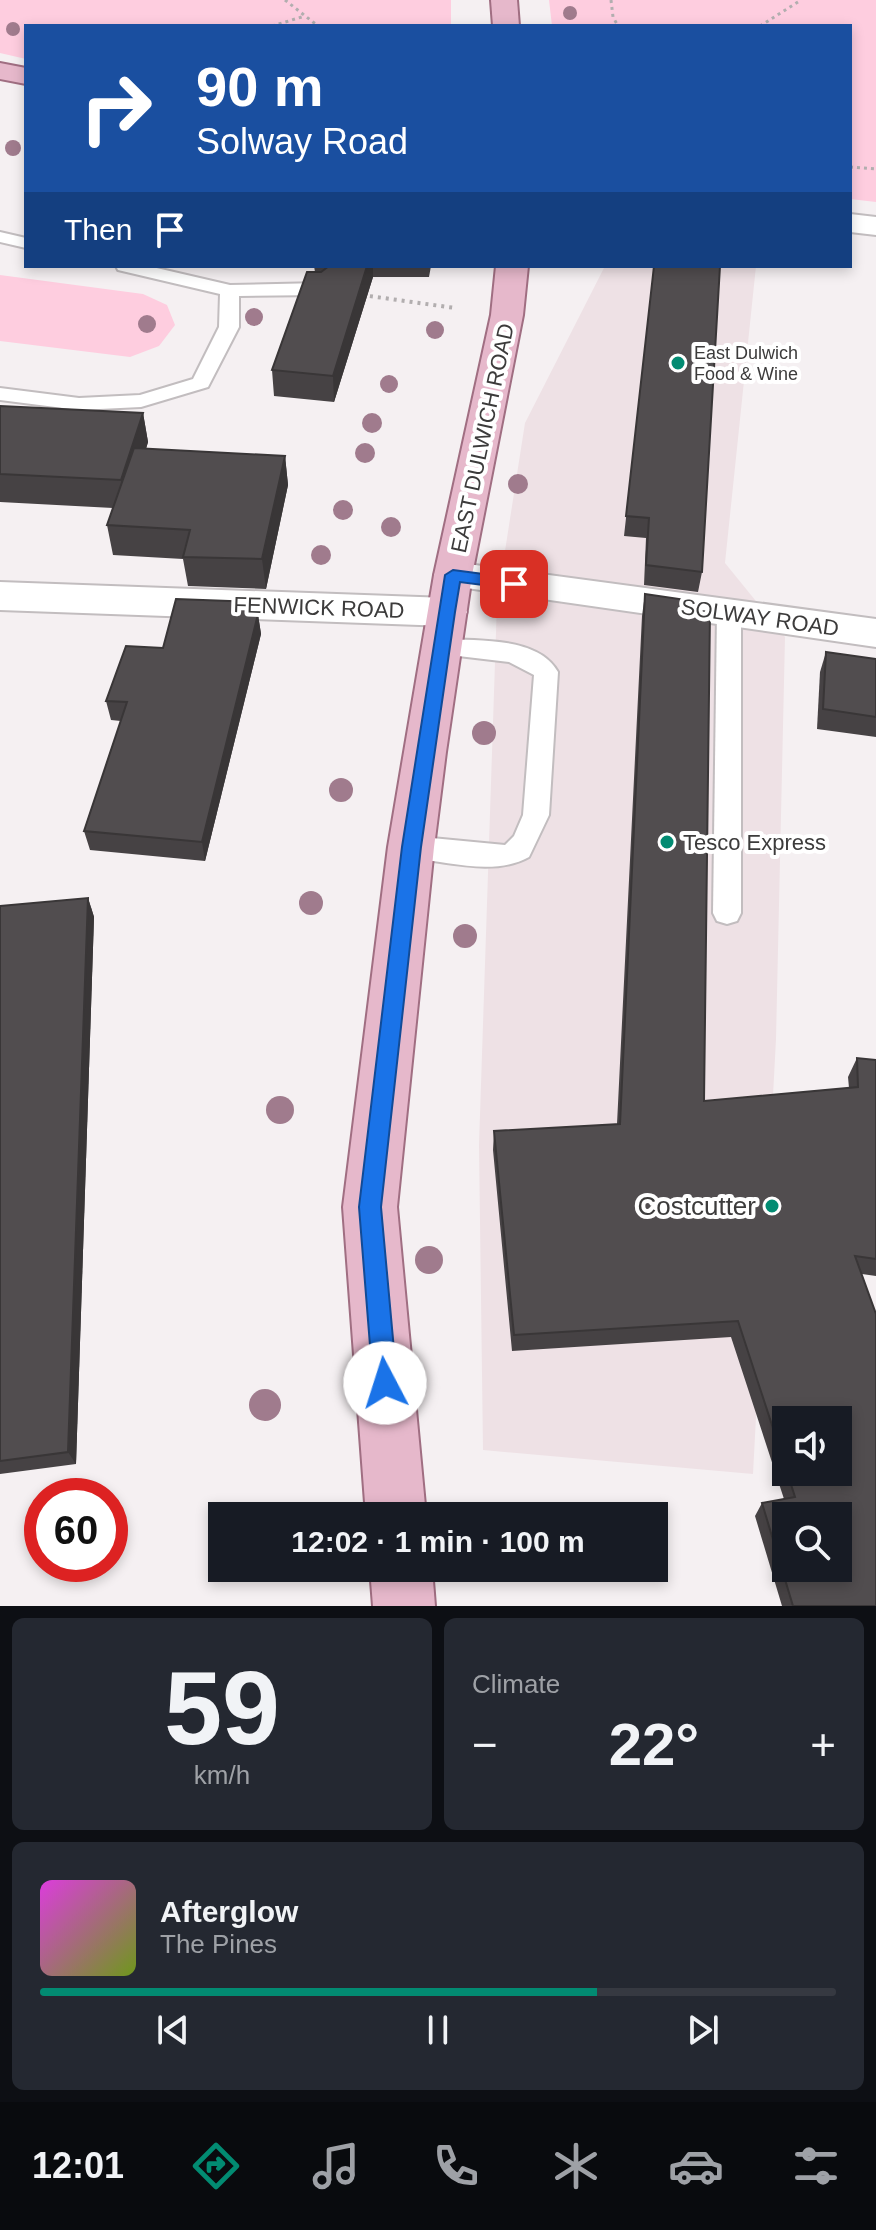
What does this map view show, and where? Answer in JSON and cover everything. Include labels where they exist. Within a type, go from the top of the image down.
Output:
[{"type":"main road","points":[[504,0],[506,24]]},
{"type":"main road","name":"EAST DULWICH ROAD","points":[[395,1502],[370,1207],[411,847],[447,611],[507,315],[512,268]]},
{"type":"main road","points":[[402,1582],[404,1606]]},
{"type":"street","points":[[852,223],[876,226]]},
{"type":"street","name":"FENWICK ROAD","points":[[0,596],[447,611]]},
{"type":"street","name":"SOLWAY ROAD","points":[[447,611],[729,613],[876,633]]},
{"type":"lane","points":[[0,237],[24,243]]},
{"type":"lane","points":[[133,268],[230,291],[321,289]]},
{"type":"lane","points":[[0,394],[79,404],[141,401],[201,383],[229,327],[230,291]]},
{"type":"lane","points":[[411,847],[509,855],[520,849],[536,815],[546,672],[533,661],[514,654],[447,611]]},
{"type":"lane","points":[[727,913],[729,613]]},
{"type":"path","points":[[285,0],[315,24]]},
{"type":"path","points":[[611,0],[617,24]]},
{"type":"path","points":[[763,24],[801,0]]},
{"type":"path","points":[[279,24],[305,16]]},
{"type":"path","points":[[852,167],[876,169]]},
{"type":"path","points":[[321,289],[507,315]]},
{"type":"shaded area","points":[[0,0],[451,0],[451,24],[24,24],[24,59],[0,53]]},
{"type":"shaded area","points":[[549,0],[876,0],[876,202],[852,199],[852,24],[552,24]]},
{"type":"shaded area","points":[[604,268],[756,268],[725,563],[785,637],[776,1039],[753,1474],[483,1450],[479,1145],[497,602],[525,423]]},
{"type":"shaded area","points":[[0,275],[143,294],[167,305],[175,325],[159,346],[130,357],[0,341]]},
{"type":"building","points":[[326,268],[366,268],[333,376],[272,370],[307,272],[321,272]]},
{"type":"building","points":[[654,268],[720,268],[702,572],[646,565],[649,518],[626,516]]},
{"type":"building","points":[[0,406],[143,413],[121,480],[0,474]]},
{"type":"building","points":[[134,448],[285,456],[262,559],[183,557],[190,530],[107,525]]},
{"type":"building","points":[[645,594],[700,602],[700,611],[710,612],[704,1101],[858,1087],[857,1058],[876,1060],[876,1259],[855,1256],[876,1314],[876,1606],[793,1606],[786,1582],[852,1582],[852,1502],[772,1502],[772,1536],[762,1503],[795,1497],[791,1486],[852,1486],[852,1406],[772,1406],[772,1425],[738,1321],[514,1335],[494,1131],[620,1124]]},
{"type":"building","points":[[176,599],[256,602],[254,614],[258,614],[202,842],[84,831],[127,702],[106,701],[126,646],[163,648]]},
{"type":"building","points":[[826,652],[876,659],[876,717],[823,709]]},
{"type":"building","points":[[88,898],[68,1452],[0,1461],[0,906]]},
{"type":"place","name":"East Dulwich Food & Wine","points":[[678,363]]},
{"type":"place","name":"Tesco Express","points":[[667,842]]},
{"type":"place","name":"Costcutter","points":[[772,1206]]},
{"type":"route","points":[[385,1383],[370,1207],[411,847],[447,612],[453,575],[514,584]]}]
